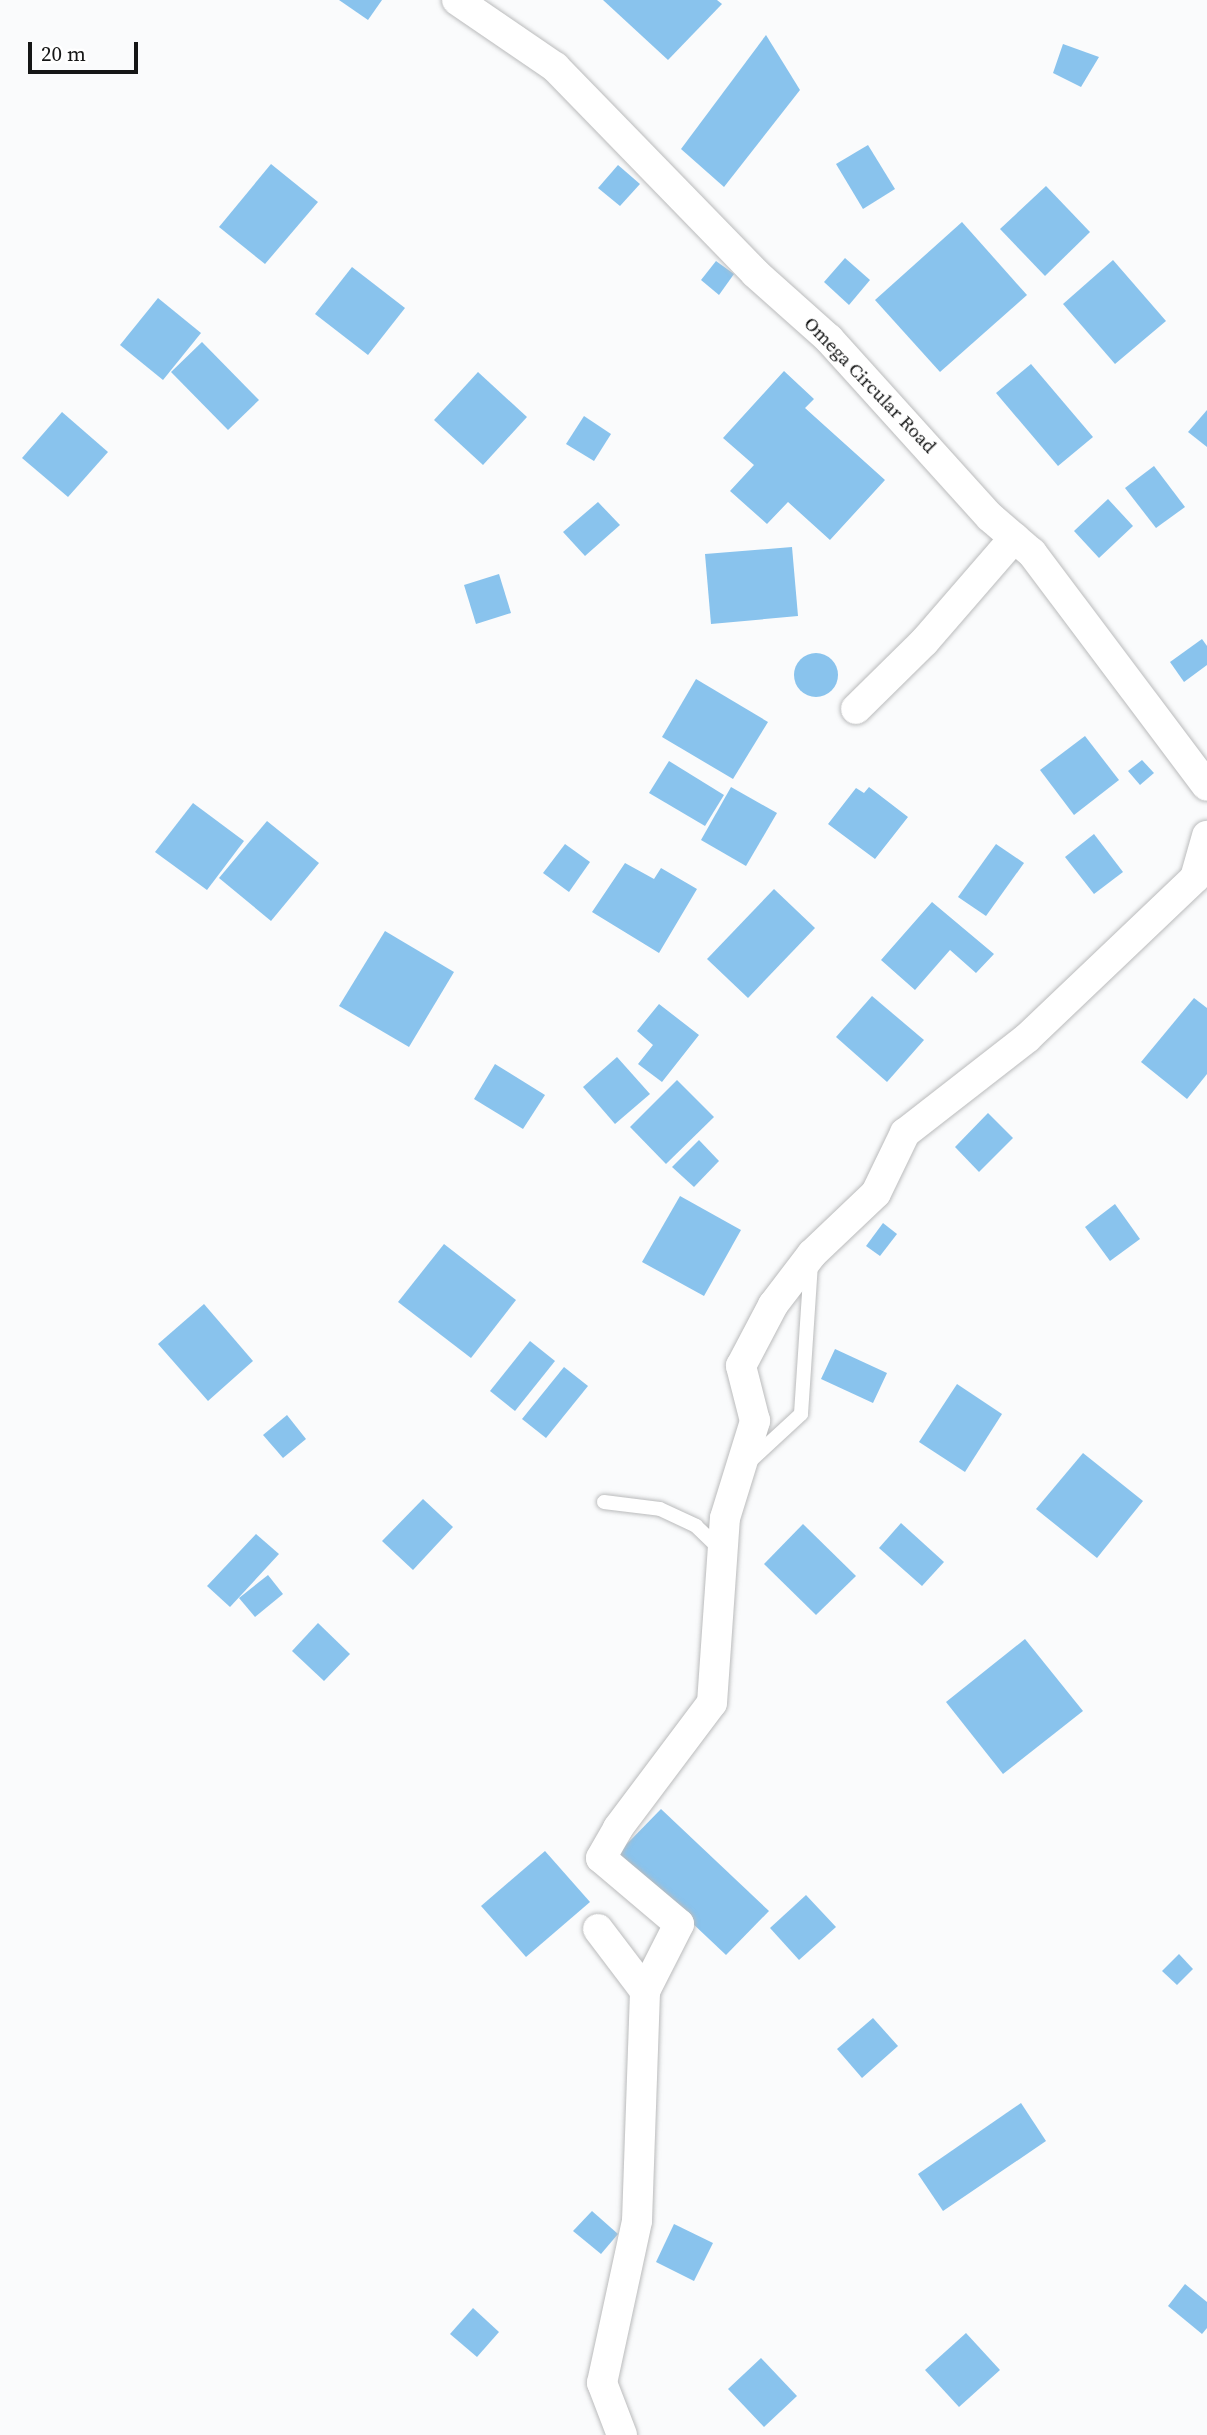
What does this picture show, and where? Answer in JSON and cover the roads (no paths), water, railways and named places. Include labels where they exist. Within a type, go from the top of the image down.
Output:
[{"type":"street","name":"Omega Circular Road","points":[[457,0],[555,67],[755,273],[829,339],[1014,538],[1032,553],[1207,786]]},
{"type":"street","points":[[856,709],[924,642],[1014,538]]},
{"type":"street","points":[[622,2435],[603,2384],[637,2221],[645,1991],[679,1924],[601,1858],[618,1828],[712,1703],[725,1518],[755,1421],[741,1366],[773,1305],[812,1254],[876,1193],[905,1133],[1027,1038],[1195,878],[1207,836]]},
{"type":"street","points":[[598,1929],[645,1991]]},
{"type":"lane","points":[[740,1470],[801,1415],[812,1254]]},
{"type":"lane","points":[[604,1502],[660,1509],[696,1526],[723,1552]]}]
